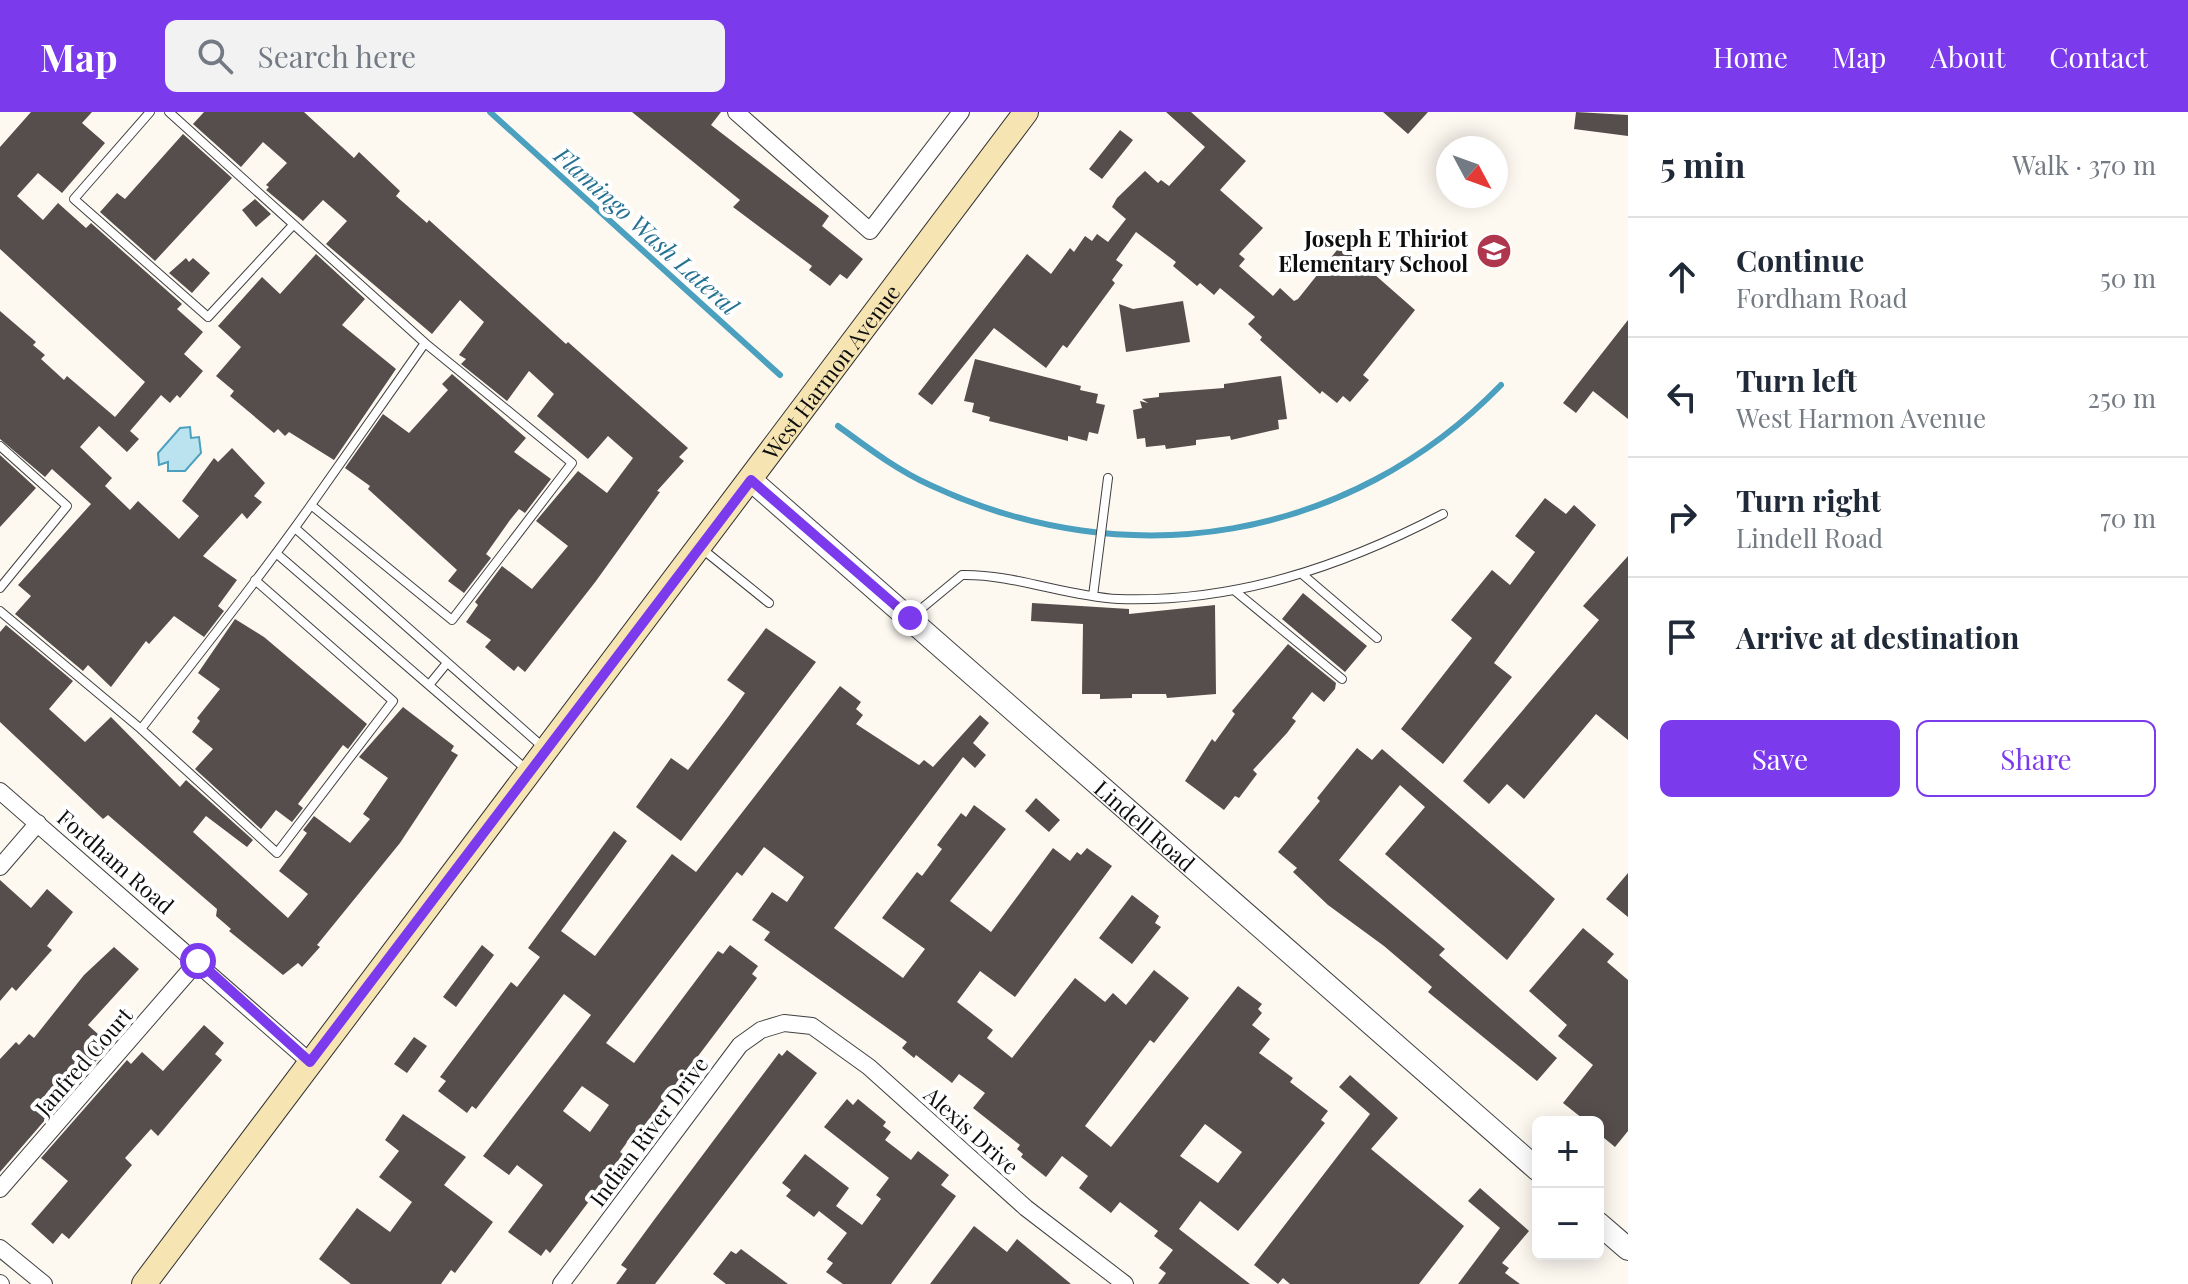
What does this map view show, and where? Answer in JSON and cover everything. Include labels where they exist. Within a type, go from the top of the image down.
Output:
[{"type":"main road","name":"West Harmon Avenue","points":[[144,1284],[1026,112]]},
{"type":"street","points":[[736,112],[870,231],[961,112]]},
{"type":"street","name":"Lindell Road","points":[[751,480],[1532,1165]]},
{"type":"street","name":"Fordham Road","points":[[0,791],[310,1062]]},
{"type":"street","points":[[0,867],[38,823]]},
{"type":"street","name":"Janfred Court","points":[[0,1189],[198,961]]},
{"type":"street","name":"Indian River Drive","points":[[561,1284],[740,1045],[761,1030],[784,1023]]},
{"type":"street","name":"Alexis Drive","points":[[784,1023],[812,1026],[869,1067],[1026,1208],[1125,1284]]},
{"type":"street","points":[[1604,1228],[1628,1249]]},
{"type":"street","points":[[0,1248],[44,1284]]},
{"type":"lane","points":[[150,112],[74,199],[208,317],[293,225]]},
{"type":"lane","points":[[169,112],[425,343],[572,463],[452,620],[311,505]]},
{"type":"lane","points":[[141,729],[295,528],[425,343]]},
{"type":"lane","points":[[0,446],[67,506],[0,588]]},
{"type":"lane","points":[[1093,596],[1100,561],[1108,478]]},
{"type":"lane","points":[[910,618],[962,575],[981,575],[1093,596],[1168,598],[1235,591],[1302,574],[1377,548],[1443,514]]},
{"type":"lane","points":[[295,528],[548,751]]},
{"type":"lane","points":[[700,547],[769,603]]},
{"type":"lane","points":[[276,553],[531,773]]},
{"type":"lane","points":[[1302,574],[1377,638]]},
{"type":"lane","points":[[0,611],[141,729],[277,853],[393,701],[255,580]]},
{"type":"lane","points":[[1235,591],[1342,679]]},
{"type":"lane","points":[[429,685],[447,663]]},
{"type":"water","points":[[190,427],[191,438],[199,437],[201,453],[185,471],[168,471],[168,462],[159,465],[158,453],[180,428]]},
{"type":"building","points":[[31,112],[92,112],[82,123],[105,143],[62,193],[38,173],[17,196],[43,220],[58,203],[86,228],[91,223],[182,304],[177,309],[203,332],[184,354],[203,371],[180,398],[177,395],[170,403],[161,395],[130,431],[139,439],[127,452],[99,426],[80,447],[112,478],[105,486],[130,510],[138,501],[179,539],[199,516],[182,501],[214,458],[218,462],[232,448],[265,483],[254,496],[262,502],[247,519],[242,513],[203,556],[237,580],[218,606],[224,611],[204,637],[174,616],[149,644],[146,641],[111,687],[88,665],[83,671],[15,614],[31,596],[18,585],[91,504],[52,469],[45,477],[0,439],[0,311],[36,342],[33,345],[45,355],[41,359],[64,380],[67,376],[115,417],[145,382],[0,249],[0,147]]},
{"type":"building","points":[[204,112],[304,112],[354,158],[359,152],[400,191],[396,196],[427,223],[429,220],[566,344],[568,342],[688,448],[679,457],[684,461],[657,491],[660,492],[596,581],[525,672],[518,666],[514,671],[485,647],[491,640],[466,622],[478,605],[475,602],[502,566],[532,589],[568,546],[536,521],[578,471],[607,493],[633,458],[608,436],[588,459],[537,416],[554,394],[529,371],[507,401],[461,364],[466,359],[459,355],[484,322],[460,300],[432,334],[326,244],[347,221],[323,200],[303,221],[266,190],[269,187],[266,185],[287,163],[263,142],[241,167],[193,124]]},
{"type":"building","points":[[632,112],[721,112],[711,125],[829,216],[822,226],[863,259],[847,279],[840,274],[830,286],[809,270],[812,266],[733,207],[740,200]]},
{"type":"building","points":[[1166,112],[1191,112],[1246,161],[1220,190],[1263,228],[1239,254],[1245,259],[1239,266],[1273,296],[1280,288],[1294,301],[1298,299],[1341,245],[1415,310],[1363,375],[1369,380],[1350,402],[1343,396],[1337,403],[1322,391],[1320,394],[1260,340],[1262,337],[1248,324],[1255,317],[1220,288],[1214,295],[1200,283],[1197,286],[1173,266],[1176,262],[1136,232],[1116,260],[1123,265],[1112,280],[1115,283],[1067,348],[1063,345],[1046,368],[994,328],[932,405],[918,394],[1027,254],[1051,274],[1070,248],[1074,252],[1085,236],[1092,241],[1097,234],[1108,242],[1126,219],[1112,207],[1117,198],[1145,171],[1158,183],[1161,180],[1169,186],[1205,147]]},
{"type":"building","points":[[1383,112],[1428,112],[1408,134]]},
{"type":"building","points":[[1576,112],[1628,115],[1628,136],[1574,129]]},
{"type":"building","points":[[1120,130],[1133,140],[1102,179],[1089,169]]},
{"type":"building","points":[[183,134],[232,178],[155,261],[100,212],[117,193],[125,199]]},
{"type":"building","points":[[255,199],[271,214],[256,227],[242,210]]},
{"type":"building","points":[[316,254],[365,299],[342,325],[396,369],[334,460],[289,432],[285,436],[278,429],[274,433],[230,396],[234,391],[216,376],[241,347],[218,326],[262,277],[280,294]]},
{"type":"building","points":[[186,258],[189,262],[193,258],[210,273],[192,293],[169,273]]},
{"type":"building","points":[[1183,301],[1190,342],[1126,352],[1119,304],[1133,309]]},
{"type":"building","points":[[1628,320],[1628,419],[1593,391],[1576,413],[1563,403]]},
{"type":"building","points":[[975,359],[1081,386],[1080,390],[1098,394],[1096,403],[1105,405],[1098,434],[1089,432],[1087,441],[1068,436],[1068,441],[989,421],[990,417],[972,412],[974,403],[964,401]]},
{"type":"building","points":[[452,374],[526,438],[514,452],[551,479],[525,513],[519,509],[510,520],[486,554],[491,558],[464,593],[448,581],[457,570],[368,489],[370,486],[345,468],[383,414],[409,433],[448,390],[442,384]]},
{"type":"building","points":[[1281,376],[1287,419],[1278,420],[1279,429],[1231,440],[1230,436],[1196,440],[1196,445],[1166,449],[1165,445],[1146,447],[1145,438],[1137,439],[1133,410],[1142,408],[1140,401],[1148,403],[1142,399],[1159,397],[1159,393],[1224,388],[1224,384]]},
{"type":"building","points":[[0,455],[36,488],[0,527]]},
{"type":"building","points":[[1545,498],[1566,514],[1574,505],[1596,525],[1494,663],[1512,677],[1443,764],[1401,729],[1472,638],[1451,620],[1492,570],[1510,585],[1535,552],[1515,536]]},
{"type":"building","points":[[1628,556],[1628,740],[1596,714],[1524,799],[1507,784],[1489,804],[1463,781],[1599,620],[1583,606]]},
{"type":"building","points":[[1303,593],[1367,646],[1345,672],[1282,619]]},
{"type":"building","points":[[1032,603],[1129,609],[1129,614],[1215,605],[1216,694],[1167,698],[1166,694],[1132,694],[1132,698],[1100,699],[1100,694],[1082,694],[1083,624],[1031,621]]},
{"type":"building","points":[[235,619],[264,637],[367,724],[348,749],[343,745],[298,804],[303,808],[292,822],[276,810],[261,829],[195,769],[213,749],[192,732],[200,721],[197,718],[220,689],[198,673]]},
{"type":"building","points":[[6,625],[73,681],[49,709],[85,742],[111,717],[180,787],[186,780],[253,840],[247,847],[206,816],[193,832],[288,918],[308,894],[279,871],[307,833],[303,830],[314,816],[350,843],[370,819],[363,814],[388,778],[359,757],[403,707],[454,746],[451,751],[458,755],[400,843],[317,945],[320,947],[302,967],[298,963],[283,975],[229,931],[231,929],[216,916],[217,909],[108,815],[103,819],[0,722],[0,632]]},
{"type":"building","points":[[766,628],[816,662],[681,841],[636,807],[671,758],[688,770],[728,717],[745,693],[727,680]]},
{"type":"building","points":[[1288,644],[1336,683],[1335,689],[1324,702],[1312,692],[1292,718],[1296,721],[1287,733],[1253,770],[1257,774],[1239,798],[1235,796],[1224,810],[1185,781],[1212,739],[1215,742],[1235,714],[1232,711]]},
{"type":"building","points":[[840,686],[861,702],[856,709],[863,715],[856,724],[919,765],[924,760],[933,767],[980,715],[989,723],[973,743],[986,755],[975,768],[963,757],[834,928],[903,978],[925,949],[882,918],[917,872],[922,876],[942,849],[937,845],[961,813],[966,817],[974,805],[1006,829],[950,901],[991,932],[1053,848],[1070,861],[1077,852],[1081,855],[1087,848],[1112,866],[1015,997],[980,971],[957,1002],[993,1030],[987,1038],[1012,1058],[1075,978],[1105,1002],[1113,993],[1126,1005],[1154,970],[1189,998],[1154,1043],[1150,1040],[1085,1126],[1111,1147],[1238,986],[1262,1004],[1258,1009],[1262,1013],[1252,1025],[1270,1039],[1259,1053],[1293,1078],[1290,1082],[1328,1111],[1321,1120],[1325,1123],[1238,1231],[1200,1201],[1179,1229],[1250,1284],[1158,1284],[1166,1273],[1159,1268],[1173,1250],[1154,1236],[1158,1231],[1120,1202],[1111,1213],[1079,1188],[1088,1176],[1062,1156],[1046,1177],[1021,1157],[1023,1154],[1017,1149],[1020,1145],[973,1108],[985,1093],[959,1074],[952,1083],[916,1055],[914,1058],[902,1048],[907,1042],[764,940],[770,932],[752,920],[772,892],[787,902],[804,877],[764,847],[742,876],[737,872],[606,1043],[634,1063],[718,951],[723,954],[730,945],[758,966],[752,974],[757,978],[643,1129],[639,1126],[620,1152],[624,1155],[550,1253],[546,1249],[541,1256],[508,1232],[543,1185],[517,1165],[509,1175],[483,1156],[591,1015],[564,994],[476,1109],[472,1106],[467,1113],[438,1091],[446,1081],[440,1077],[511,982],[517,987],[540,957],[528,948],[614,831],[627,841],[561,931],[595,956],[672,854],[696,872]],"holes":[[[582,1086],[609,1105],[590,1132],[563,1111]],[[1205,1124],[1242,1152],[1218,1183],[1180,1156]]]},
{"type":"building","points":[[1357,748],[1372,760],[1382,749],[1555,899],[1507,960],[1385,854],[1425,807],[1400,785],[1339,860],[1445,949],[1439,955],[1557,1058],[1537,1081],[1428,992],[1432,987],[1384,946],[1328,905],[1293,872],[1297,868],[1278,852],[1320,801],[1317,798]]},
{"type":"building","points":[[1036,798],[1060,820],[1049,832],[1025,811]]},
{"type":"building","points":[[1628,873],[1628,917],[1606,899]]},
{"type":"building","points":[[0,880],[31,908],[47,889],[73,912],[47,946],[52,950],[16,991],[12,987],[0,1001]]},
{"type":"building","points":[[1132,895],[1159,916],[1155,923],[1161,927],[1132,964],[1099,938]]},
{"type":"building","points":[[1583,928],[1614,954],[1607,962],[1628,980],[1628,1131],[1615,1147],[1604,1138],[1604,1116],[1579,1116],[1563,1103],[1593,1065],[1558,1036],[1567,1025],[1529,991]]},
{"type":"building","points":[[482,945],[494,955],[456,1007],[443,997]]},
{"type":"building","points":[[114,947],[139,969],[88,1025],[110,1045],[0,1172],[0,1059],[16,1042],[19,1045],[29,1034],[34,1038],[84,975]]},
{"type":"building","points":[[204,1025],[224,1043],[215,1054],[222,1060],[158,1136],[151,1129],[125,1158],[132,1165],[69,1239],[62,1233],[53,1244],[31,1224],[68,1181],[41,1158],[127,1060],[131,1064],[142,1052],[163,1071]]},
{"type":"building","points":[[414,1037],[427,1046],[407,1073],[394,1064]]},
{"type":"building","points":[[787,1050],[817,1073],[655,1284],[616,1284],[627,1269],[621,1265],[779,1053],[782,1056]]},
{"type":"building","points":[[1350,1075],[1398,1118],[1371,1149],[1464,1226],[1419,1284],[1290,1284],[1283,1278],[1278,1284],[1254,1265],[1370,1114],[1339,1087]]},
{"type":"building","points":[[847,1099],[853,1105],[858,1099],[886,1122],[883,1126],[891,1132],[885,1140],[911,1160],[918,1151],[949,1175],[941,1185],[956,1196],[891,1284],[843,1284],[826,1272],[833,1263],[827,1259],[847,1233],[819,1211],[814,1217],[786,1196],[791,1190],[782,1183],[805,1154],[849,1188],[836,1206],[862,1225],[881,1199],[876,1195],[889,1178],[824,1127]]},
{"type":"building","points":[[403,1114],[466,1157],[444,1185],[493,1222],[455,1273],[451,1270],[441,1284],[351,1284],[319,1259],[357,1208],[390,1232],[412,1202],[379,1177],[399,1151],[385,1140]]},
{"type":"building","points":[[1480,1188],[1529,1231],[1502,1263],[1509,1268],[1505,1273],[1520,1284],[1458,1284],[1500,1228],[1468,1201]]},
{"type":"building","points":[[974,1226],[1007,1252],[1017,1239],[1071,1284],[930,1284]]},
{"type":"building","points":[[741,1249],[788,1284],[726,1284],[713,1274],[731,1251],[736,1254]]},
{"type":"waterway","name":"Flamingo Wash Lateral","points":[[490,112],[780,375]]},
{"type":"waterway","name":"Flamingo Wash Lateral","points":[[838,426],[918,479],[1005,514],[1081,531],[1158,535],[1233,528],[1306,510],[1376,480],[1441,438],[1501,385]]},
{"type":"place","name":"Joseph E Thiriot Elementary School","points":[[1494,251]]},
{"type":"route","points":[[198,961],[310,1062],[751,480],[910,618]]}]
